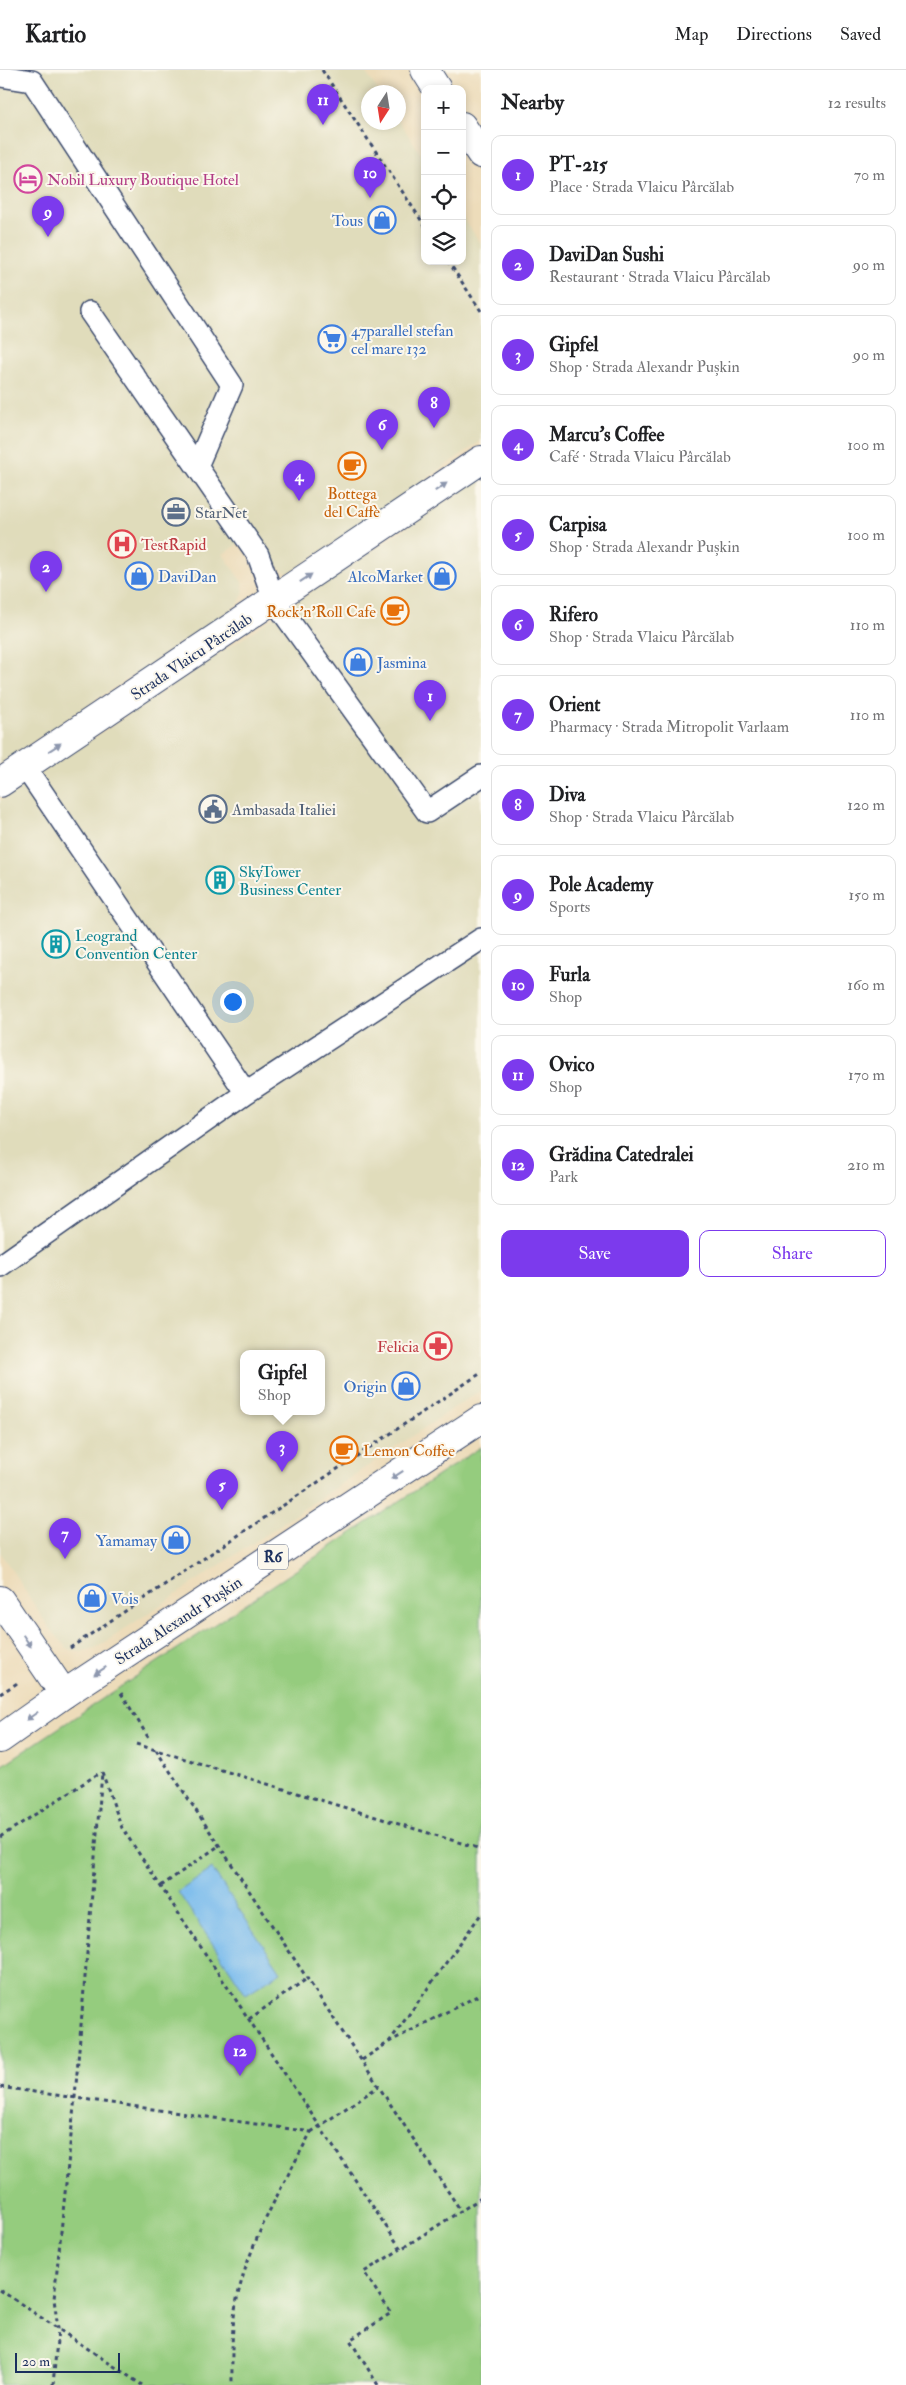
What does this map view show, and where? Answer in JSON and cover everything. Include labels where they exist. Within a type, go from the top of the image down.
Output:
[{"type":"street","points":[[425,70],[434,85]]},
{"type":"street","points":[[465,130],[481,154]]},
{"type":"street","name":"Strada Vlaicu Pârcălab","points":[[0,784],[481,460]]},
{"type":"street","name":"Strada Alexandr Pușkin","points":[[0,1738],[481,1419]]},
{"type":"street","points":[[0,1600],[64,1694]]},
{"type":"lane","points":[[0,76],[32,81],[232,385],[197,466]]},
{"type":"lane","points":[[90,312],[258,555],[274,600],[427,812],[481,776]]},
{"type":"lane","points":[[25,766],[246,1093]]},
{"type":"lane","points":[[0,1266],[246,1093],[481,939]]},
{"type":"path","points":[[322,70],[421,220]]},
{"type":"path","points":[[451,265],[481,311]]},
{"type":"path","points":[[44,1666],[481,1373]]},
{"type":"path","points":[[136,1744],[481,1849]]},
{"type":"path","points":[[156,1750],[461,2211]]},
{"type":"path","points":[[0,1837],[102,1772]]},
{"type":"path","points":[[102,1772],[122,1828],[401,2249]]},
{"type":"path","points":[[53,2385],[58,2328],[54,2299],[75,2097],[102,1772]]},
{"type":"path","points":[[161,1886],[220,1845]]},
{"type":"path","points":[[389,2042],[481,1914]]},
{"type":"path","points":[[249,2019],[308,1978]]},
{"type":"path","points":[[362,2060],[389,2042],[481,1994]]},
{"type":"path","points":[[232,2385],[232,2344],[236,2305],[248,2262],[268,2214],[312,2132],[379,2086]]},
{"type":"path","points":[[0,2087],[312,2132]]},
{"type":"path","points":[[378,2385],[350,2340],[391,2313],[364,2272],[481,2198]]},
{"type":"path","points":[[0,2290],[142,2385]]},
{"type":"shaded area","points":[[0,70],[364,70],[374,85],[361,85],[361,130],[405,130],[421,154],[421,265],[466,265],[466,222],[481,244],[481,441],[291,572],[287,573],[278,567],[255,533],[223,554],[242,582],[244,591],[239,604],[0,764]]},
{"type":"shaded area","points":[[481,478],[481,1390],[98,1647],[80,1652],[68,1649],[48,1626],[0,1552],[0,801]]},
{"type":"green space","points":[[481,1447],[481,2385],[0,2385],[0,1767]]},
{"type":"water","points":[[212,1869],[281,1972],[246,1994],[178,1892]]},
{"type":"place","name":"Ovico","points":[[323,125]]},
{"type":"place","name":"Nobil Luxury Boutique Hotel","points":[[28,179]]},
{"type":"place","name":"Furla","points":[[370,198]]},
{"type":"place","name":"Tous","points":[[382,220]]},
{"type":"place","name":"Pole Academy","points":[[48,237]]},
{"type":"place","name":"47parallel stefan cel mare 132","points":[[332,339]]},
{"type":"place","name":"Diva","points":[[434,428]]},
{"type":"place","name":"Rifero","points":[[382,450]]},
{"type":"place","name":"Bottega del Caffè","points":[[352,466]]},
{"type":"place","name":"Marcu's Coffee","points":[[299,501]]},
{"type":"place","name":"StarNet","points":[[176,512]]},
{"type":"place","name":"TestRapid","points":[[122,544]]},
{"type":"place","name":"DaviDan","points":[[139,576]]},
{"type":"place","name":"AlcoMarket","points":[[442,576]]},
{"type":"place","name":"DaviDan Sushi","points":[[46,592]]},
{"type":"place","name":"Rock'n'Roll Cafe","points":[[395,611]]},
{"type":"place","name":"Jasmina","points":[[358,662]]},
{"type":"place","name":"PT-215","points":[[430,721]]},
{"type":"place","name":"Ambasada Italiei","points":[[213,809]]},
{"type":"place","name":"SkyTower Business Center","points":[[220,880]]},
{"type":"place","name":"Leogrand Convention Center","points":[[56,944]]},
{"type":"place","name":"Felicia","points":[[438,1346]]},
{"type":"place","name":"Origin","points":[[406,1386]]},
{"type":"place","name":"Lemon Coffee","points":[[344,1450]]},
{"type":"place","name":"Gipfel","points":[[282,1472]]},
{"type":"place","name":"Carpisa","points":[[222,1510]]},
{"type":"place","name":"Yamamay","points":[[176,1540]]},
{"type":"place","name":"Orient","points":[[65,1559]]},
{"type":"place","name":"Vois","points":[[92,1598]]},
{"type":"place","name":"Grădina Catedralei","points":[[240,2076]]}]
